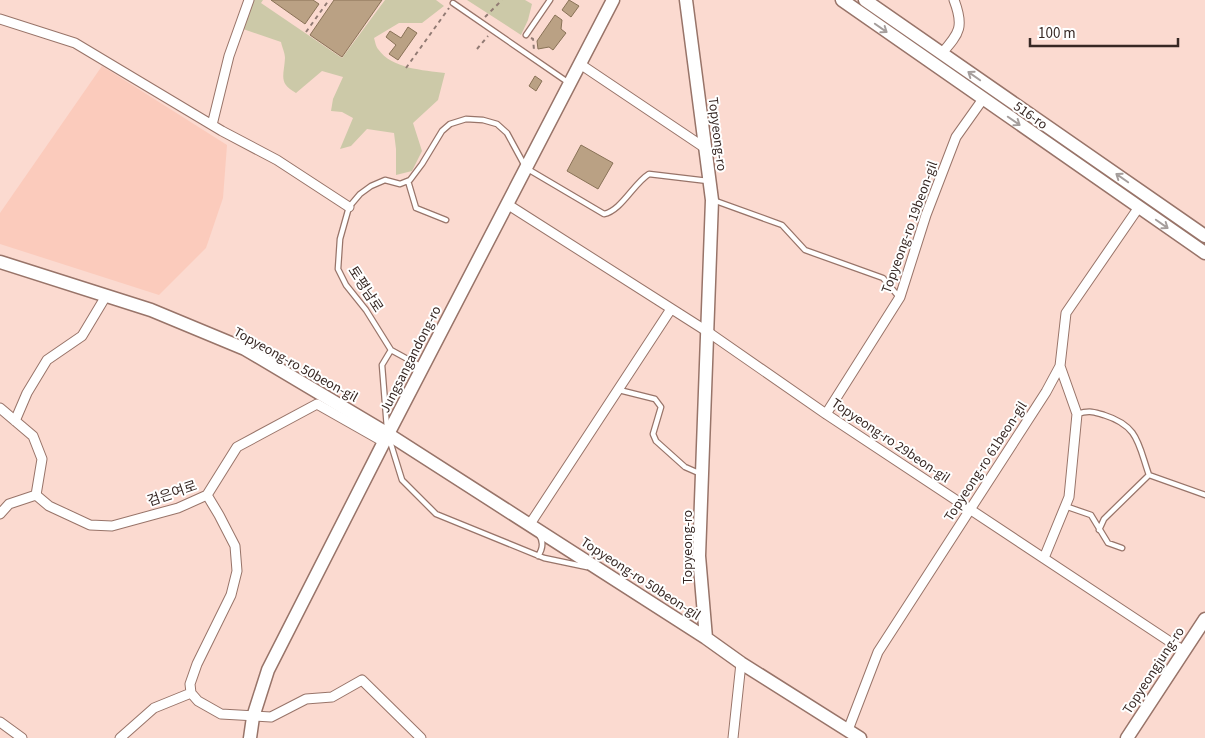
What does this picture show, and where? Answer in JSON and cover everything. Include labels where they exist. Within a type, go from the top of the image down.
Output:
[{"type":"street","points":[[212,124],[229,56],[249,0]]},
{"type":"street","name":"Jungsangandong-ro","points":[[250,738],[253,717],[268,670],[422,367],[613,0]]},
{"type":"street","name":"Topyeong-ro","points":[[686,0],[712,200],[699,556],[706,638]]},
{"type":"street","name":"516-ro","points":[[842,0],[1205,253]]},
{"type":"street","name":"516-ro","points":[[865,0],[1205,236]]},
{"type":"street","points":[[942,53],[952,43],[959,30],[959,13],[954,0]]},
{"type":"street","points":[[0,18],[75,43],[277,160],[349,206]]},
{"type":"street","points":[[580,64],[705,148]]},
{"type":"street","name":"Topyeong-ro 19beon-gil","points":[[826,414],[900,297],[926,215],[956,136],[982,99]]},
{"type":"street","points":[[507,204],[708,332]]},
{"type":"street","name":"Topyeong-ro 61beon-gil","points":[[848,730],[878,652],[971,510],[1046,392],[1060,366],[1066,312],[1139,207]]},
{"type":"street","name":"Topyeong-ro 50beon-gil","points":[[0,262],[151,310],[245,349],[386,438],[530,524],[706,638]]},
{"type":"street","points":[[15,422],[27,394],[46,360],[82,336],[106,296]]},
{"type":"street","points":[[530,524],[672,309]]},
{"type":"street","name":"Topyeong-ro 29beon-gil","points":[[708,332],[826,414],[1184,651]]},
{"type":"street","points":[[1044,558],[1069,497],[1078,414],[1060,366]]},
{"type":"street","name":"검은여로","points":[[36,495],[49,506],[90,526],[112,526],[178,508],[207,495],[236,447],[317,404],[386,438]]},
{"type":"street","points":[[0,408],[33,436],[42,460],[36,495],[9,504],[0,514]]},
{"type":"street","points":[[207,495],[234,546],[237,570],[231,595],[197,664],[190,684],[192,694],[198,701],[221,714],[271,717],[306,699],[332,697],[362,680],[421,738]]},
{"type":"street","name":"Topyeongjung-ro","points":[[1127,738],[1205,619]]},
{"type":"street","points":[[706,638],[741,663],[860,738]]},
{"type":"street","points":[[733,738],[741,663]]},
{"type":"street","points":[[120,738],[154,708],[192,694]]},
{"type":"street","points":[[0,722],[22,738]]},
{"type":"lane","points":[[526,35],[550,0]]},
{"type":"lane","points":[[453,3],[570,84]]},
{"type":"lane","points":[[349,206],[360,194],[385,180],[400,184],[408,181],[422,164],[442,131],[450,124],[466,119],[483,120],[497,124],[507,133],[526,168],[604,214],[616,208],[649,174],[709,181]]},
{"type":"lane","points":[[408,181],[416,208],[446,220]]},
{"type":"lane","points":[[712,200],[782,225],[805,250],[883,278],[900,297]]},
{"type":"lane","name":"토평남로","points":[[349,206],[340,239],[338,269],[346,285],[366,310],[391,350],[422,367]]},
{"type":"lane","points":[[391,350],[382,365],[386,438],[402,480],[436,514],[538,556],[600,569]]},
{"type":"lane","points":[[618,390],[655,399],[661,407],[653,434],[656,441],[685,467],[702,474]]},
{"type":"lane","points":[[1078,414],[1089,410],[1119,420],[1134,432],[1149,475]]},
{"type":"lane","points":[[1149,475],[1205,495]]},
{"type":"lane","points":[[1099,530],[1104,519],[1149,475]]},
{"type":"lane","points":[[1065,506],[1091,515],[1108,543],[1122,548]]},
{"type":"lane","points":[[530,524],[542,539],[542,550],[538,556]]},
{"type":"path","points":[[306,32],[329,0]]},
{"type":"path","points":[[480,22],[502,0]]},
{"type":"path","points":[[406,68],[453,3]]},
{"type":"path","points":[[477,49],[493,30]]},
{"type":"path","points":[[526,35],[533,39],[535,48],[530,56]]},
{"type":"shaded area","points":[[251,0],[263,0],[261,3],[342,58],[385,0],[436,0],[444,6],[422,23],[399,23],[374,38],[377,48],[391,61],[408,67],[445,73],[438,100],[413,123],[422,151],[412,171],[396,175],[394,133],[367,129],[351,146],[340,149],[353,118],[342,112],[331,111],[333,99],[343,77],[322,71],[296,93],[290,89],[283,78],[285,54],[281,42],[243,29]]},
{"type":"shaded area","points":[[467,0],[525,0],[532,4],[528,20],[521,35]]},
{"type":"shaded area","points":[[102,66],[227,145],[223,198],[206,248],[159,295],[0,244],[0,213]]},
{"type":"shaded area","points":[[960,71],[1205,243],[1205,248],[957,75]]},
{"type":"building","points":[[271,0],[313,0],[319,4],[305,24]]},
{"type":"building","points":[[334,0],[382,0],[342,57],[310,35]]},
{"type":"building","points":[[569,0],[579,6],[571,17],[562,10]]},
{"type":"building","points":[[555,15],[562,20],[561,29],[566,33],[553,50],[549,47],[538,49],[537,41]]},
{"type":"building","points":[[408,27],[417,33],[398,60],[389,54],[396,45],[386,37],[390,31],[401,38]]},
{"type":"building","points":[[535,76],[542,81],[536,91],[529,86]]},
{"type":"building","points":[[581,145],[613,163],[598,189],[567,171]]}]
